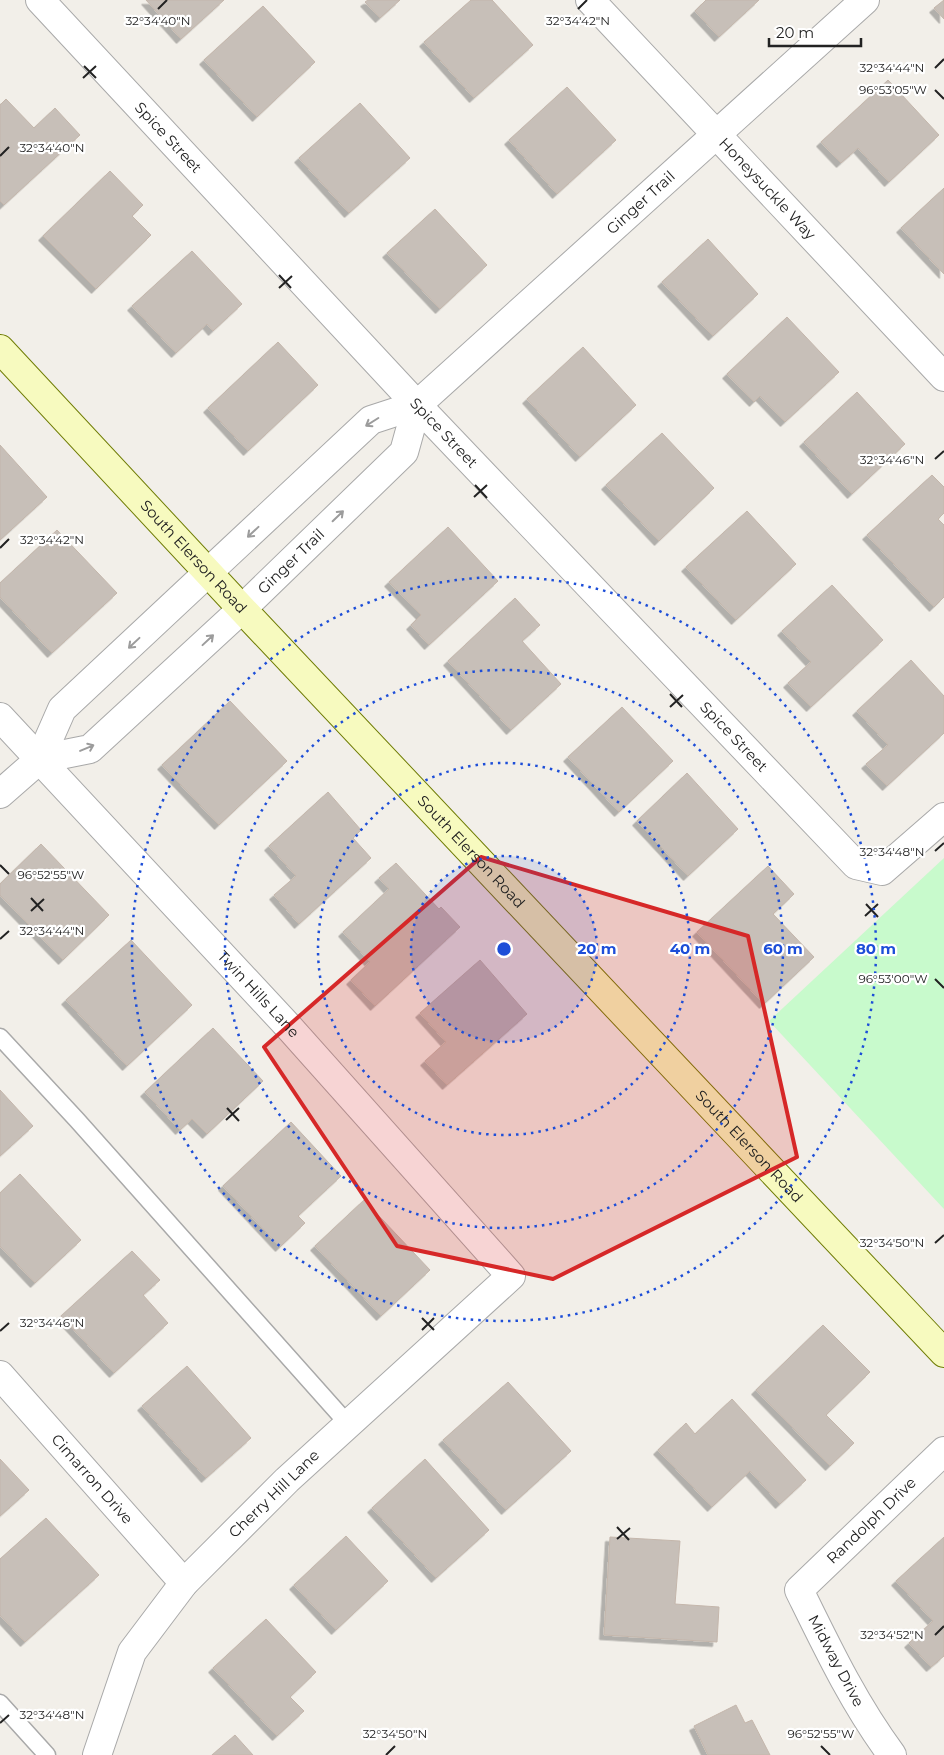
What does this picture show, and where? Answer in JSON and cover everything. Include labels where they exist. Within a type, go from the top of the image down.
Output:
[{"type":"street","name":"Spice Street","points":[[40,0],[417,405],[856,865],[882,871],[944,817]]},
{"type":"street","name":"Honeysuckle Way","points":[[590,0],[944,377]]},
{"type":"street","name":"Ginger Trail","points":[[0,794],[40,759],[62,709],[372,420],[417,405],[865,0]]},
{"type":"street","name":"South Elerson Road","points":[[0,349],[242,609],[944,1353]]},
{"type":"street","name":"Ginger Trail","points":[[40,759],[90,749],[242,609],[404,452],[417,405]]},
{"type":"street","name":"Twin Hills Lane","points":[[0,717],[287,1025],[511,1276]]},
{"type":"street","name":"Cherry Hill Lane","points":[[97,1755],[132,1652],[184,1583],[286,1480],[511,1276]]},
{"type":"street","name":"Cimarron Drive","points":[[0,1375],[184,1583]]},
{"type":"street","name":"Randolph Drive","points":[[799,1590],[944,1450]]},
{"type":"street","name":"Midway Drive","points":[[799,1590],[841,1675],[874,1731],[892,1755]]},
{"type":"lane","points":[[0,1037],[77,1120],[348,1424]]},
{"type":"lane","points":[[0,1702],[47,1755]]},
{"type":"highlighted area","points":[[481,857],[748,936],[797,1157],[553,1279],[397,1246],[264,1047]]},
{"type":"green space","points":[[944,858],[944,1209],[769,1021]]},
{"type":"building","points":[[146,0],[224,0],[181,39]]},
{"type":"building","points":[[368,0],[400,0],[380,18],[365,2]]},
{"type":"building","points":[[471,0],[492,0],[533,45],[474,98],[424,42]]},
{"type":"building","points":[[706,0],[759,0],[719,37],[695,11]]},
{"type":"building","points":[[944,0],[944,19],[934,8]]},
{"type":"building","points":[[263,6],[315,62],[257,117],[204,60]]},
{"type":"building","points":[[888,80],[939,135],[889,182],[858,148],[841,163],[821,142]]},
{"type":"building","points":[[567,87],[616,140],[557,194],[509,140]]},
{"type":"building","points":[[6,99],[34,128],[55,108],[80,135],[4,205],[0,201],[0,105]]},
{"type":"building","points":[[360,103],[410,158],[349,213],[299,158]]},
{"type":"building","points":[[110,171],[143,205],[132,216],[151,235],[96,289],[43,236]]},
{"type":"building","points":[[944,188],[944,274],[901,228]]},
{"type":"building","points":[[435,209],[487,265],[440,309],[387,253]]},
{"type":"building","points":[[708,239],[758,294],[713,336],[662,282]]},
{"type":"building","points":[[192,251],[242,304],[213,331],[207,324],[176,353],[132,306]]},
{"type":"building","points":[[787,317],[839,372],[785,422],[760,396],[754,402],[727,374]]},
{"type":"building","points":[[278,342],[318,385],[248,451],[208,408]]},
{"type":"building","points":[[583,347],[636,405],[580,457],[527,399]]},
{"type":"building","points":[[857,392],[905,444],[852,494],[804,442]]},
{"type":"building","points":[[662,433],[714,488],[659,541],[606,485]]},
{"type":"building","points":[[0,445],[47,497],[0,540]]},
{"type":"building","points":[[932,475],[944,487],[944,513],[938,519],[944,525],[944,597],[934,607],[867,535]]},
{"type":"building","points":[[747,511],[796,564],[736,620],[686,567]]},
{"type":"building","points":[[448,527],[498,581],[429,645],[411,625],[421,615],[389,582]]},
{"type":"building","points":[[57,530],[117,593],[52,653],[0,597],[0,583]]},
{"type":"building","points":[[832,585],[883,640],[811,707],[788,683],[811,662],[782,631]]},
{"type":"building","points":[[515,598],[540,625],[522,641],[561,684],[511,730],[448,661]]},
{"type":"building","points":[[911,660],[944,696],[944,733],[887,786],[866,764],[888,745],[857,711]]},
{"type":"building","points":[[230,701],[287,761],[219,825],[162,765]]},
{"type":"building","points":[[622,707],[673,761],[619,812],[568,757]]},
{"type":"building","points":[[687,773],[738,829],[688,876],[637,821]]},
{"type":"building","points":[[328,792],[361,830],[353,838],[371,858],[299,924],[274,895],[296,876],[269,846]]},
{"type":"building","points":[[41,844],[109,915],[63,960],[0,895],[0,884]]},
{"type":"building","points":[[396,863],[439,909],[441,907],[460,927],[375,1006],[351,980],[370,962],[343,932],[389,889],[379,878]]},
{"type":"building","points":[[768,866],[794,894],[773,914],[814,957],[764,1004],[697,932]]},
{"type":"building","points":[[131,940],[192,1005],[127,1066],[66,1000]]},
{"type":"building","points":[[480,960],[527,1014],[447,1085],[425,1061],[446,1042],[420,1013]]},
{"type":"building","points":[[213,1028],[263,1081],[207,1134],[192,1119],[180,1130],[145,1092]]},
{"type":"building","points":[[0,1090],[33,1126],[0,1156]]},
{"type":"building","points":[[291,1122],[341,1176],[298,1216],[305,1223],[280,1247],[223,1186]]},
{"type":"building","points":[[20,1174],[81,1240],[35,1283],[0,1246],[0,1193]]},
{"type":"building","points":[[364,1200],[430,1270],[381,1316],[315,1246]]},
{"type":"building","points":[[132,1251],[160,1280],[143,1295],[168,1323],[114,1373],[61,1316]]},
{"type":"building","points":[[823,1325],[870,1372],[826,1415],[854,1443],[830,1466],[756,1390]]},
{"type":"building","points":[[187,1366],[251,1438],[206,1478],[142,1406]]},
{"type":"building","points":[[508,1382],[571,1451],[506,1510],[443,1440]]},
{"type":"building","points":[[732,1399],[806,1480],[780,1504],[750,1471],[712,1507],[658,1450],[686,1423],[695,1434]]},
{"type":"building","points":[[0,1459],[29,1490],[0,1516]]},
{"type":"building","points":[[425,1459],[489,1530],[436,1578],[372,1508]]},
{"type":"building","points":[[46,1518],[99,1575],[25,1642],[0,1615],[0,1559]]},
{"type":"building","points":[[346,1536],[388,1581],[336,1630],[294,1585]]},
{"type":"building","points":[[610,1537],[680,1541],[675,1604],[719,1607],[717,1642],[604,1635]]},
{"type":"building","points":[[944,1537],[944,1656],[931,1667],[909,1643],[933,1621],[896,1581]]},
{"type":"building","points":[[266,1619],[316,1672],[290,1697],[304,1711],[277,1736],[213,1668]]},
{"type":"building","points":[[736,1705],[745,1723],[752,1720],[770,1755],[708,1755],[694,1726]]},
{"type":"building","points":[[235,1735],[253,1755],[212,1755]]}]
